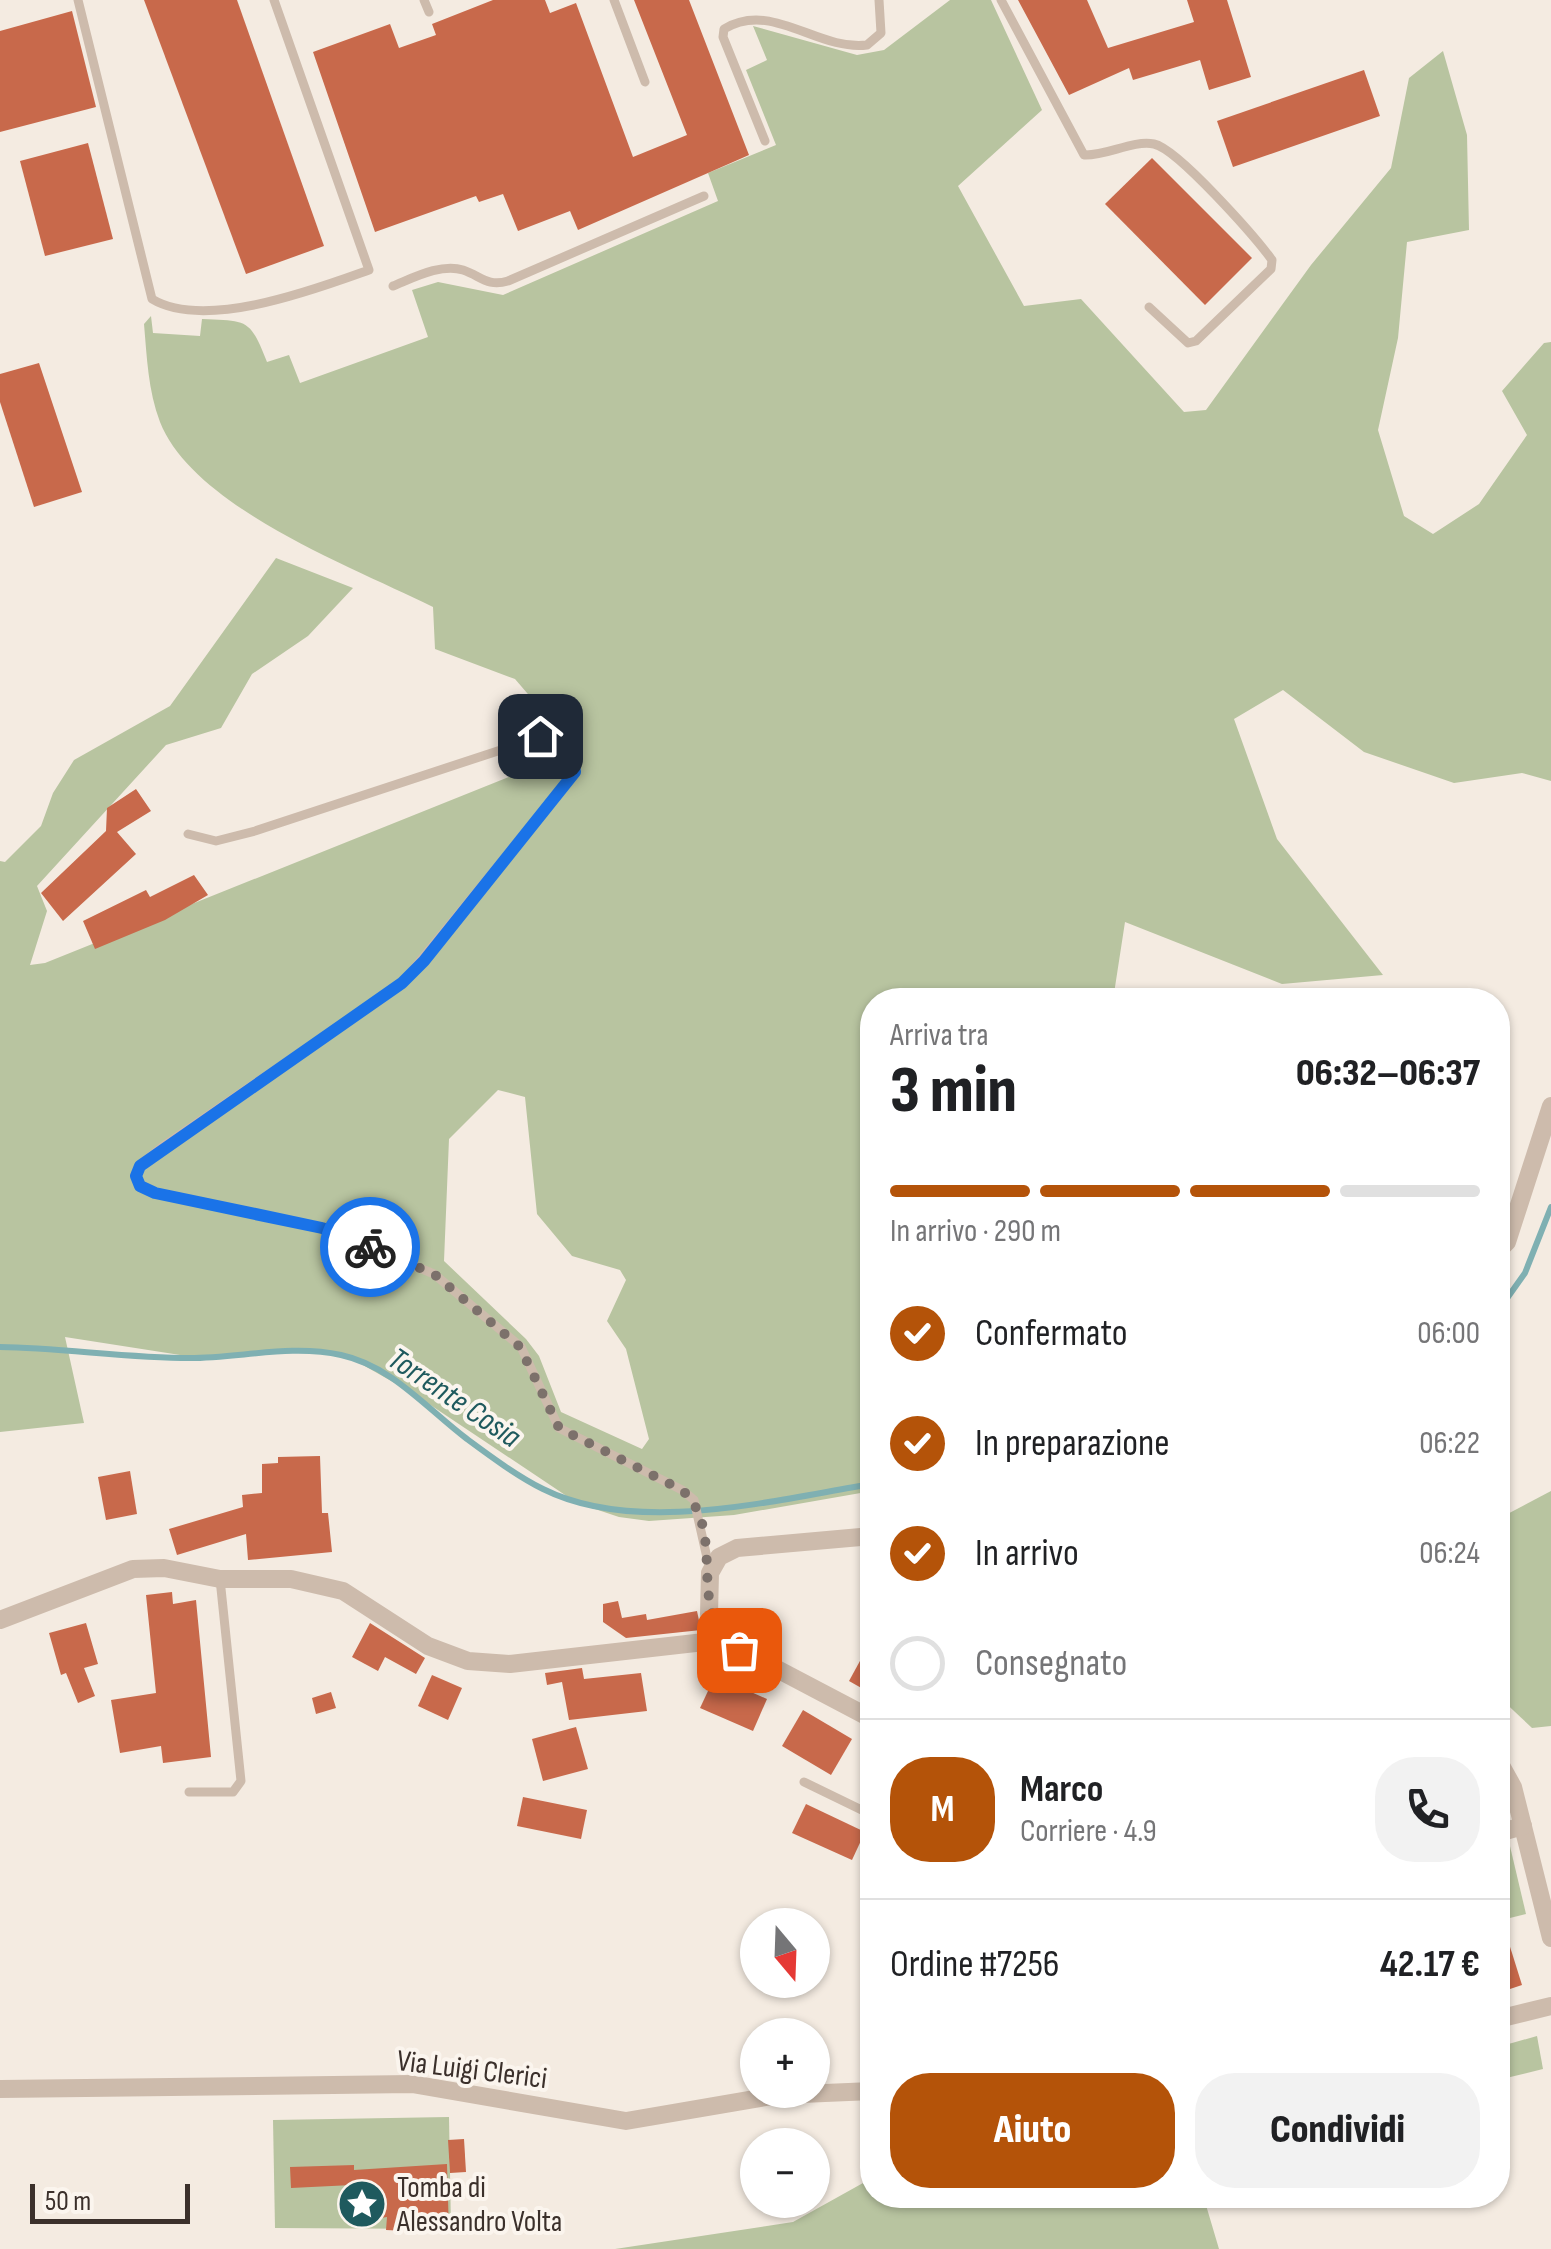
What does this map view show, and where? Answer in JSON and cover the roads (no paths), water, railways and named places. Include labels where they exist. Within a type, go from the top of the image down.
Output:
[{"type":"street","points":[[1510,1224],[1551,1106]]},
{"type":"street","points":[[722,1640],[709,1614],[715,1565],[754,1546],[860,1537]]},
{"type":"street","points":[[0,1620],[134,1569],[164,1568],[220,1579],[291,1579],[342,1591],[428,1646],[468,1661],[510,1664],[722,1640],[860,1712]]},
{"type":"street","points":[[1510,1781],[1551,1938]]},
{"type":"street","points":[[1510,1830],[1523,1826]]},
{"type":"street","points":[[1510,2016],[1551,2006]]},
{"type":"street","name":"Via Luigi Clerici","points":[[0,2088],[412,2084],[626,2121],[778,2095],[860,2092]]},
{"type":"lane","points":[[78,0],[152,299],[164,306],[226,309],[289,298],[369,270],[274,0]]},
{"type":"lane","points":[[424,0],[428,12]]},
{"type":"lane","points":[[614,0],[644,82]]},
{"type":"lane","points":[[766,141],[724,29],[740,20],[758,18],[848,45],[867,45],[881,32],[879,0]]},
{"type":"lane","points":[[1001,0],[1084,156],[1156,144],[1174,154],[1254,236],[1272,260],[1271,269],[1196,340],[1181,338],[1149,307]]},
{"type":"lane","points":[[393,286],[448,268],[464,270],[486,283],[508,281],[704,196]]},
{"type":"lane","points":[[188,834],[216,842],[255,832],[540,736],[565,746],[574,759],[575,772],[402,983],[162,1147],[140,1166],[136,1176],[140,1186],[155,1193],[322,1228],[434,1274],[520,1347],[559,1428],[682,1490],[694,1500],[715,1565]]},
{"type":"lane","points":[[188,1792],[233,1792],[241,1781],[220,1579]]},
{"type":"lane","points":[[804,1782],[860,1810]]},
{"type":"waterway","name":"Torrente Cosia","points":[[1510,1294],[1525,1273],[1551,1207]]},
{"type":"waterway","name":"Torrente Cosia","points":[[0,1347],[166,1358],[303,1351],[341,1355],[393,1379],[467,1439],[533,1484],[580,1503],[620,1510],[706,1510],[860,1486]]},
{"type":"place","name":"Tomba di Alessandro Volta","points":[[362,2204]]}]
